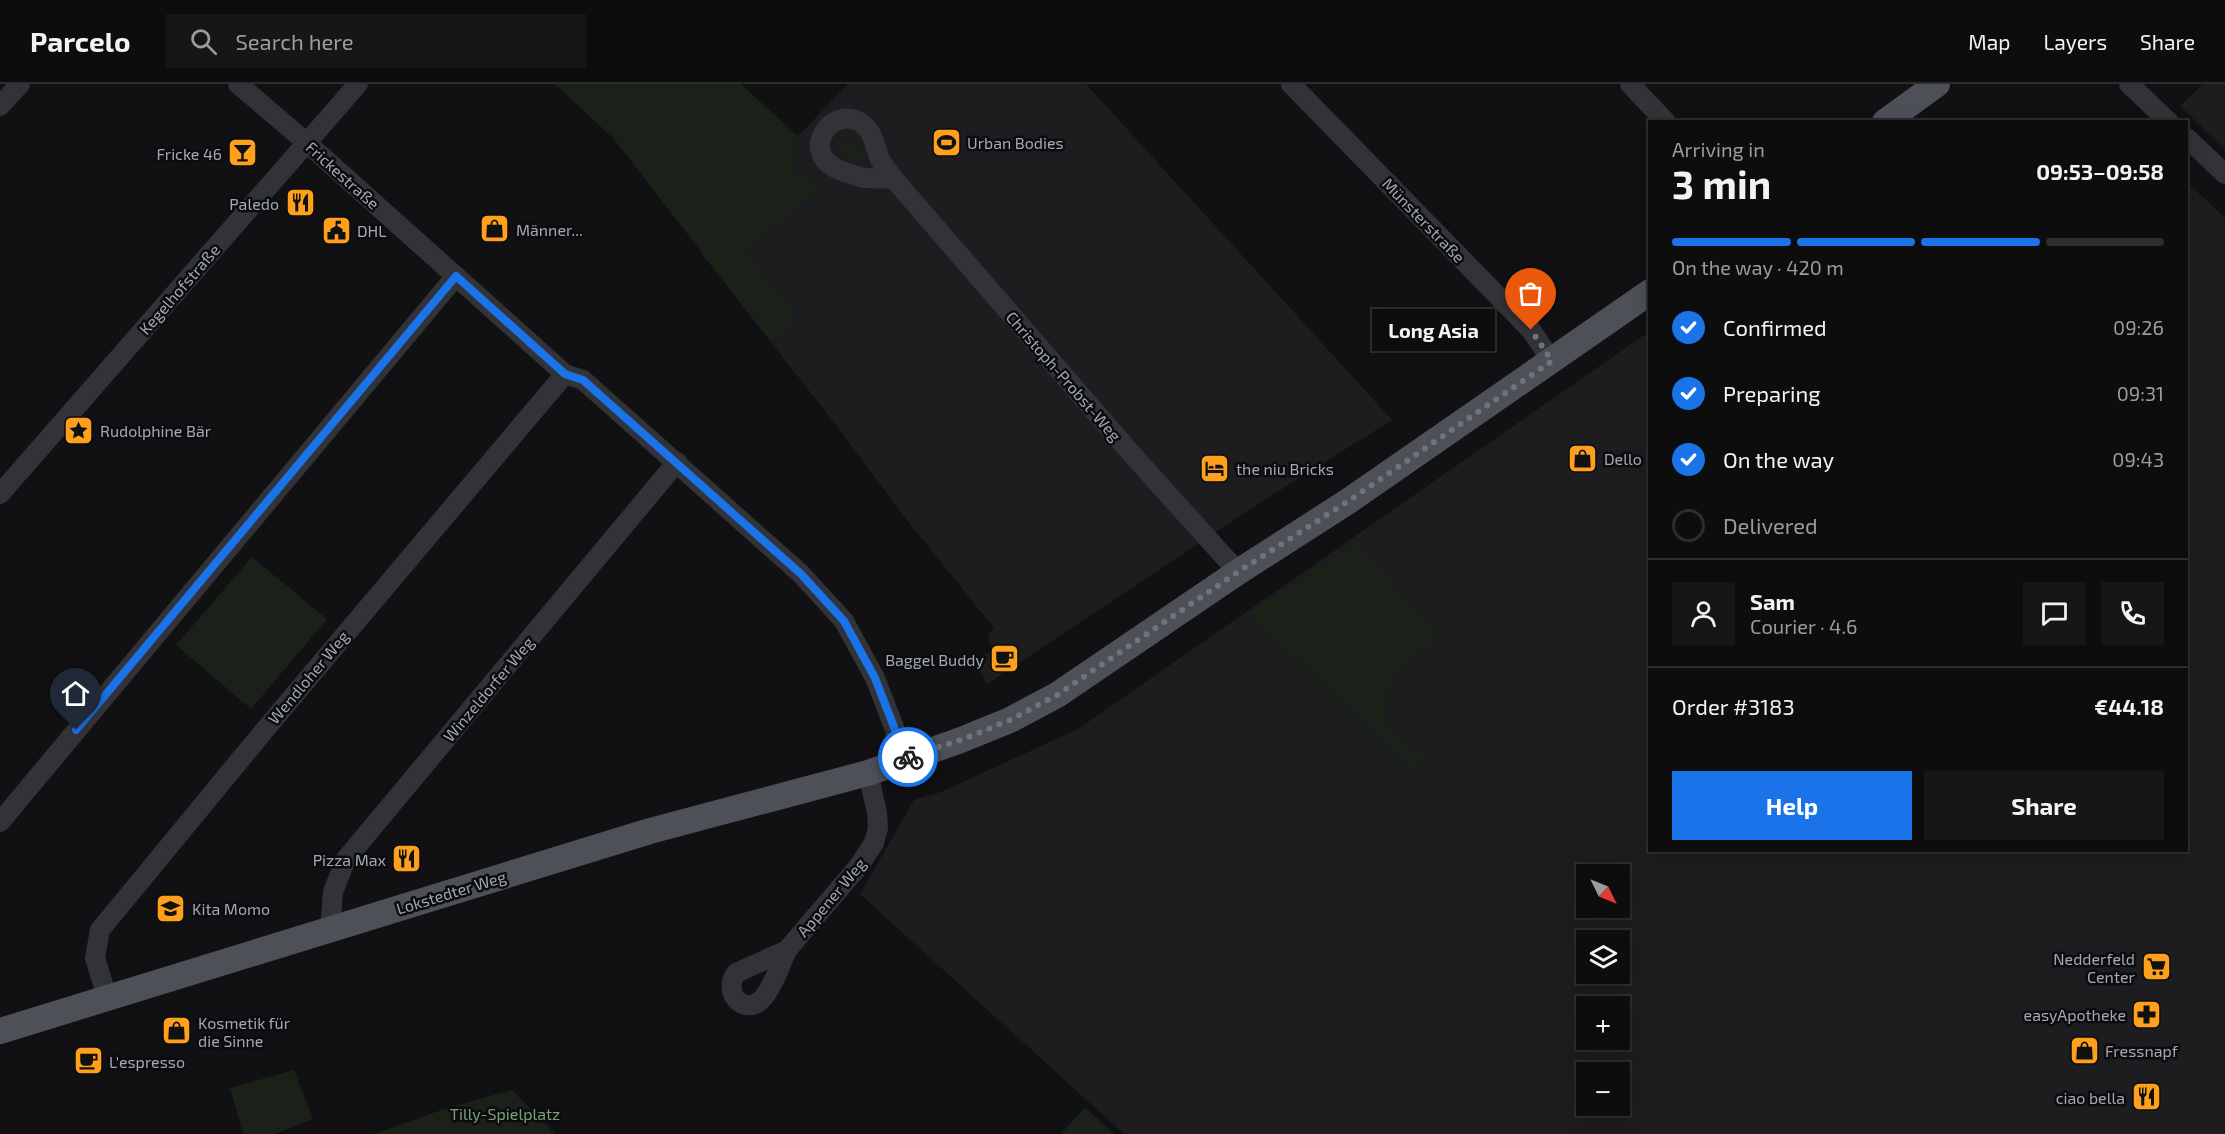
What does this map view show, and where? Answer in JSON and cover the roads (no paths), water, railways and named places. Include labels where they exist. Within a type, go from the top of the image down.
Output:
[{"type":"main road","points":[[1888,120],[1937,84]]},
{"type":"main road","name":"Lokstedter Weg","points":[[0,1030],[650,831],[868,773],[961,740],[1034,708],[1350,500],[1648,293]]},
{"type":"street","points":[[0,106],[20,84]]},
{"type":"street","name":"Frickestraße","points":[[237,84],[307,143],[565,374],[583,380],[801,574],[844,621],[875,678],[894,727],[903,759]]},
{"type":"street","name":"Kegelhofstraße","points":[[0,494],[358,84]]},
{"type":"street","name":"Münsterstraße","points":[[1291,84],[1531,330],[1552,361]]},
{"type":"street","points":[[1630,84],[1664,120]]},
{"type":"street","points":[[2129,84],[2167,120]]},
{"type":"street","points":[[2188,139],[2225,174]]},
{"type":"street","name":"Christoph-Probst-Weg","points":[[894,178],[1121,442],[1238,572]]},
{"type":"street","points":[[0,822],[456,276]]},
{"type":"street","name":"Wendloher Weg","points":[[107,997],[94,958],[100,930],[270,723],[565,374]]},
{"type":"street","name":"Winzeldorfer Weg","points":[[330,929],[333,892],[346,859],[677,462]]},
{"type":"street","name":"Appener Weg","points":[[787,950],[858,867],[874,843],[878,828],[877,813],[868,773]]},
{"type":"place","name":"Urban Bodies","points":[[946,142]]},
{"type":"place","name":"Fricke 46","points":[[243,153]]},
{"type":"place","name":"Paledo","points":[[300,203]]},
{"type":"place","name":"Männer...","points":[[495,229]]},
{"type":"place","name":"DHL","points":[[336,230]]},
{"type":"place","name":"Long Asia","points":[[1531,330]]},
{"type":"place","name":"Rudolphine Bär","points":[[79,430]]},
{"type":"place","name":"Dello","points":[[1583,458]]},
{"type":"place","name":"the niu Bricks","points":[[1215,468]]},
{"type":"place","name":"Baggel Buddy","points":[[1005,659]]},
{"type":"place","name":"Pizza Max","points":[[407,859]]},
{"type":"place","name":"Kita Momo","points":[[171,908]]},
{"type":"place","name":"Nedderfeld Center","points":[[2156,967]]},
{"type":"place","name":"easyApotheke","points":[[2147,1014]]},
{"type":"place","name":"Kosmetik für die Sinne","points":[[177,1031]]},
{"type":"place","name":"Fressnapf","points":[[2084,1050]]},
{"type":"place","name":"L'espresso","points":[[88,1061]]},
{"type":"place","name":"ciao bella","points":[[2146,1097]]},
{"type":"park label","name":"Tilly-Spielplatz","points":[[505,1113]]}]
